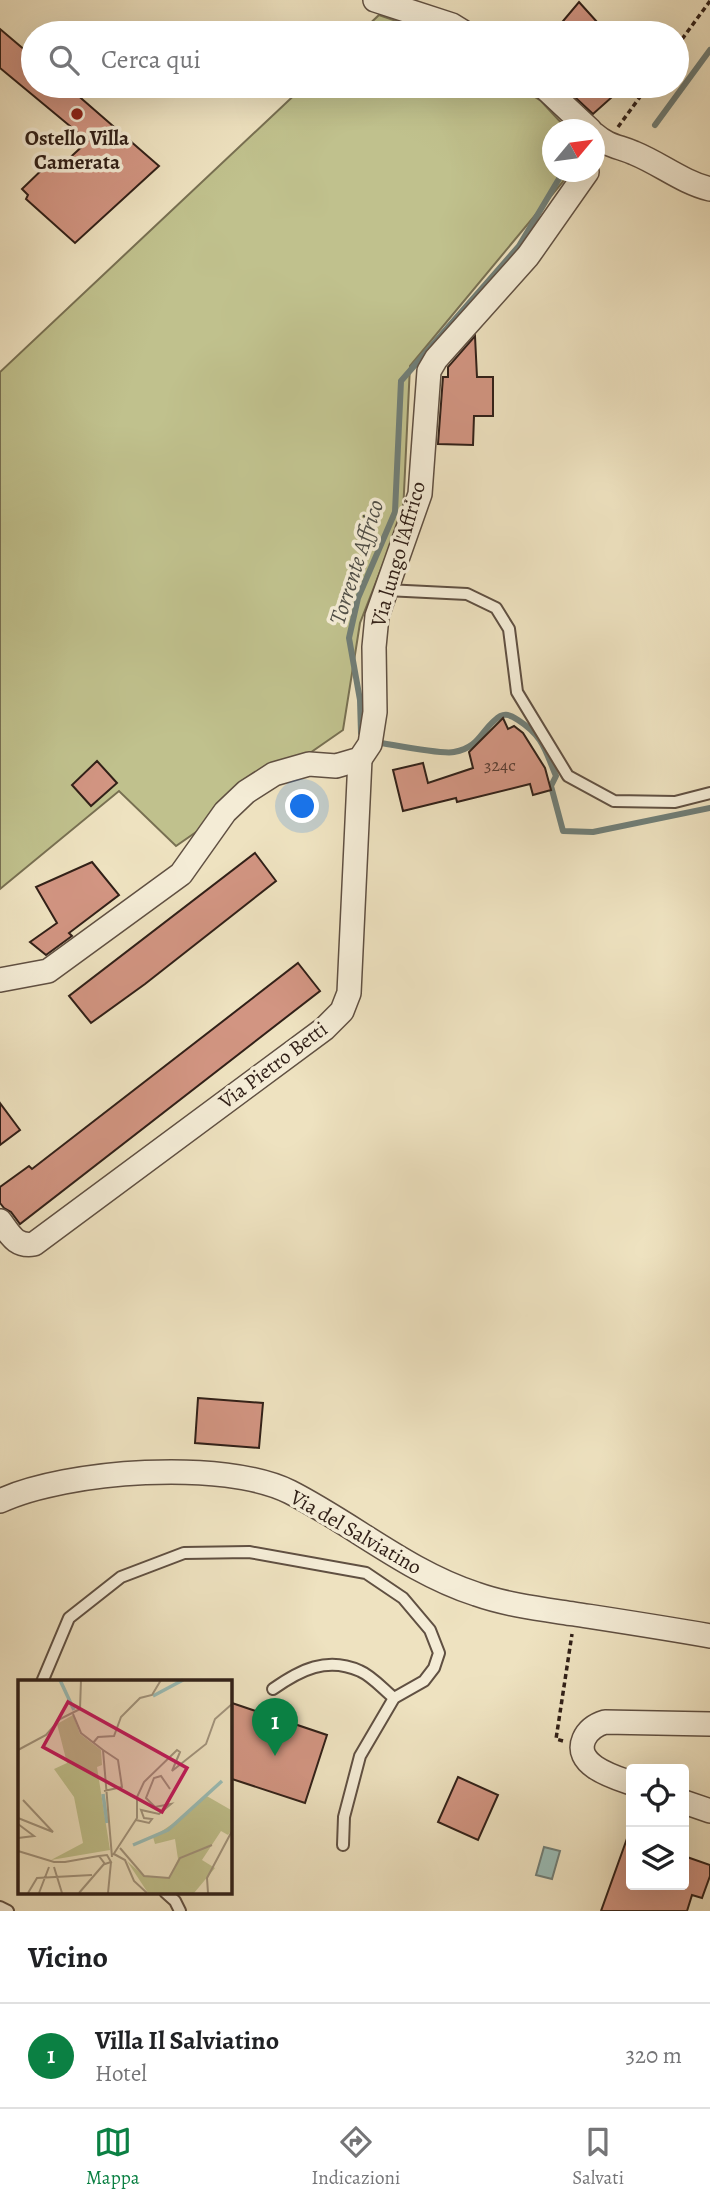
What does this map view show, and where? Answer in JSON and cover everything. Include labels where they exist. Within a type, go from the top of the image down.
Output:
[{"type":"street","points":[[375,0],[440,21]]},
{"type":"street","points":[[554,98],[574,119]]},
{"type":"street","points":[[605,145],[634,153],[690,184],[710,189]]},
{"type":"street","name":"Via lungo l'Affrico","points":[[360,760],[370,744],[375,712],[377,616],[420,494],[429,371],[436,359],[528,256],[580,182]]},
{"type":"street","points":[[0,979],[48,971],[181,874],[225,812],[246,792],[274,774],[309,764],[336,766],[360,760]]},
{"type":"street","name":"Via Pietro Betti","points":[[0,1221],[17,1243],[25,1246],[34,1244],[324,1029],[342,1011],[349,993],[360,760]]},
{"type":"street","name":"Via del Salviatino","points":[[0,1501],[44,1487],[85,1479],[181,1473],[247,1479],[288,1491],[417,1568],[476,1594],[529,1607],[710,1636]]},
{"type":"street","points":[[626,1781],[605,1774],[582,1752],[582,1745],[590,1729],[597,1724],[710,1724]]},
{"type":"street","points":[[689,1804],[710,1811]]},
{"type":"lane","points":[[386,590],[467,594],[496,608],[509,629],[517,692],[568,776],[614,801],[675,802],[710,793]]},
{"type":"lane","points":[[43,1680],[69,1618],[121,1577],[184,1553],[250,1552],[366,1573],[403,1598],[430,1630],[439,1653],[434,1668],[424,1681],[394,1698],[360,1756],[344,1817],[344,1845]]},
{"type":"lane","points":[[273,1689],[302,1670],[325,1663],[362,1671],[394,1698]]},
{"type":"lane","points":[[167,1894],[180,1911]]},
{"type":"lane","points":[[0,1907],[8,1911]]},
{"type":"path","points":[[689,30],[710,1]]},
{"type":"path","points":[[605,132],[637,98]]},
{"type":"path","points":[[556,1740],[575,1614]]},
{"type":"green space","points":[[379,15],[396,21],[373,21]]},
{"type":"green space","points":[[291,98],[536,98],[541,101],[558,119],[542,119],[542,182],[563,182],[410,366],[403,513],[360,623],[343,730],[176,846],[119,791],[0,889],[0,372]]},
{"type":"water","points":[[544,1847],[560,1851],[552,1879],[536,1875]]},
{"type":"building","points":[[579,2],[596,21],[563,21]]},
{"type":"building","name":"Ostello Villa Camerata","points":[[0,29],[21,47],[21,85],[0,68]]},
{"type":"building","name":"Ostello Villa Camerata","points":[[36,98],[81,98],[159,166],[75,243],[26,199],[28,195],[22,189],[53,159],[62,165],[88,141]]},
{"type":"building","points":[[576,98],[611,98],[593,114]]},
{"type":"building","points":[[475,336],[477,377],[493,377],[493,416],[474,416],[473,445],[438,444],[443,377],[448,377],[448,367]]},
{"type":"building","points":[[503,718],[508,729],[514,726],[523,733],[545,768],[551,790],[533,795],[530,784],[457,802],[456,798],[403,811],[393,770],[423,763],[428,783],[473,768],[469,752]]},
{"type":"building","points":[[97,761],[117,783],[91,806],[72,785]]},
{"type":"building","points":[[255,853],[276,881],[91,1023],[69,996]]},
{"type":"building","points":[[92,862],[119,895],[69,933],[72,936],[46,955],[30,942],[57,923],[36,887]]},
{"type":"building","points":[[298,963],[320,991],[20,1224],[11,1212],[4,1208],[0,1203],[0,1187],[29,1166],[32,1169]]},
{"type":"building","points":[[0,1103],[20,1130],[0,1145]]},
{"type":"building","points":[[198,1398],[263,1403],[259,1448],[195,1443]]},
{"type":"building","points":[[231,1703],[327,1735],[305,1803],[231,1779]]},
{"type":"building","points":[[458,1777],[498,1795],[478,1840],[438,1822]]},
{"type":"building","points":[[626,1841],[626,1890],[689,1890],[689,1858],[710,1865],[710,1876],[702,1898],[692,1895],[687,1911],[601,1911]]},
{"type":"waterway","name":"Torrente Affrico","points":[[689,79],[710,50]]},
{"type":"waterway","name":"Torrente Affrico","points":[[655,125],[675,98]]},
{"type":"waterway","name":"Torrente Affrico","points":[[361,733],[360,700],[349,638],[358,598],[395,512],[401,381],[519,246],[557,182]]},
{"type":"waterway","points":[[375,742],[428,751],[454,752],[469,747],[498,717],[509,715],[533,732],[546,751],[556,776],[551,786],[563,831],[593,832],[710,808]]},
{"type":"place","name":"Ostello Villa Camerata","points":[[77,114]]},
{"type":"place","name":"Villa Il Salviatino","points":[[275,1756]]}]
